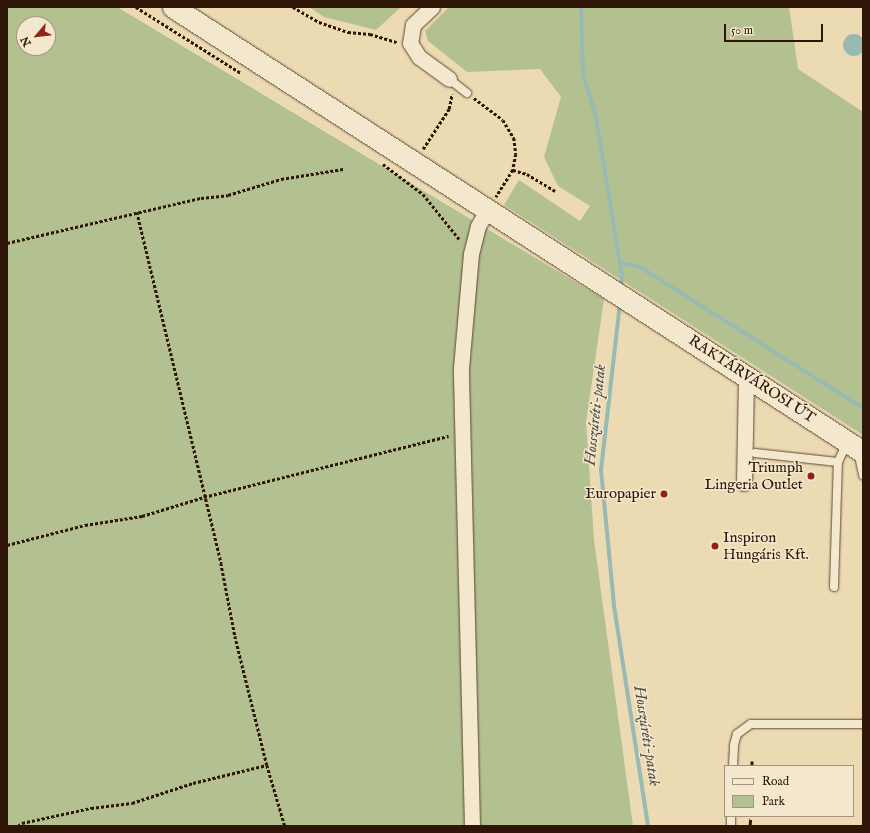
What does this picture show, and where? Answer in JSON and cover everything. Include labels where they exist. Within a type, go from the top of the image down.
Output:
[{"type":"street","name":"RAKTÁRVÁROSI ÚT","points":[[173,7],[856,447]]},
{"type":"street","points":[[432,7],[411,30],[413,50],[449,79]]},
{"type":"street","points":[[472,826],[461,368],[471,254],[478,226],[488,209]]},
{"type":"street","points":[[744,483],[746,375]]},
{"type":"lane","points":[[449,79],[467,93]]},
{"type":"lane","points":[[755,453],[838,462],[856,447],[863,475]]},
{"type":"lane","points":[[834,587],[838,462]]},
{"type":"lane","points":[[733,765],[734,745],[737,734],[751,724],[863,724]]},
{"type":"path","points":[[136,7],[248,77]]},
{"type":"path","points":[[293,7],[320,22],[348,32],[390,38],[413,50]]},
{"type":"path","points":[[414,162],[450,109],[452,93],[449,79]]},
{"type":"path","points":[[467,93],[503,120],[514,138],[516,154],[513,170],[488,209]]},
{"type":"path","points":[[378,161],[423,194],[471,254]]},
{"type":"path","points":[[7,243],[201,198],[228,195],[281,179],[343,169]]},
{"type":"path","points":[[513,170],[526,174],[555,191]]},
{"type":"path","points":[[137,212],[267,765],[285,826]]},
{"type":"path","points":[[7,545],[85,525],[142,516],[204,497],[462,433]]},
{"type":"path","points":[[18,826],[22,823],[91,808],[132,803],[193,783],[267,765]]},
{"type":"green space","points":[[7,7],[117,7],[604,299],[586,422],[594,540],[633,826],[7,826]]},
{"type":"green space","points":[[309,7],[401,7],[376,30],[324,17]]},
{"type":"green space","points":[[449,7],[789,7],[798,69],[863,112],[863,435],[504,205],[519,180],[580,221],[590,206],[558,186],[544,157],[561,97],[540,69],[467,72],[428,41],[425,31]]},
{"type":"water","points":[[854,34],[862,37],[865,45],[862,53],[854,56],[846,53],[843,45],[846,37]]},
{"type":"waterway","name":"Hosszúréti-patak","points":[[581,7],[583,74],[596,117],[622,275],[621,289]]},
{"type":"waterway","points":[[619,263],[640,267],[863,408]]},
{"type":"waterway","name":"Hosszúréti-patak","points":[[620,303],[601,470],[614,606],[648,826]]},
{"type":"railway","points":[[750,826],[751,817]]},
{"type":"place","name":"Triumph Lingeria Outlet","points":[[811,476]]},
{"type":"place","name":"Europapier","points":[[664,494]]},
{"type":"place","name":"Inspiron Hungáris Kft.","points":[[715,546]]}]
